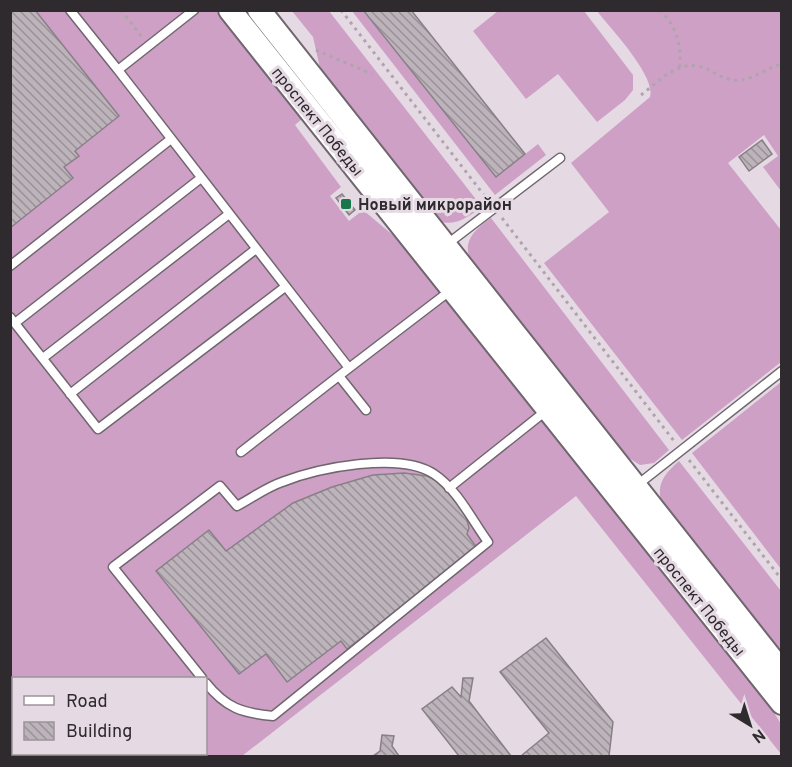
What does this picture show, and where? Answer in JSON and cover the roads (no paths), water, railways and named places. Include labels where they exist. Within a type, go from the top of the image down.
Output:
[{"type":"main road","name":"проспект Победы","points":[[230,10],[437,253],[627,493],[782,703]]},
{"type":"main road","name":"проспект Победы","points":[[259,10],[437,253],[452,289],[548,409],[627,493],[782,672]]},
{"type":"lane","points":[[70,10],[349,368]]},
{"type":"lane","points":[[118,70],[194,10]]},
{"type":"lane","points":[[10,266],[171,139]]},
{"type":"lane","points":[[437,253],[560,158]]},
{"type":"lane","points":[[201,178],[13,320],[70,394],[98,429],[285,287]]},
{"type":"lane","points":[[43,358],[229,214]]},
{"type":"lane","points":[[70,394],[256,249]]},
{"type":"lane","points":[[241,452],[452,289]]},
{"type":"lane","points":[[627,493],[782,371]]},
{"type":"lane","points":[[339,376],[366,410]]},
{"type":"lane","points":[[449,488],[548,409]]},
{"type":"lane","points":[[201,677],[113,567],[220,486],[237,506],[281,482],[327,471],[380,464],[413,464],[434,474],[449,488],[488,542],[273,716],[242,712],[216,696],[207,684]]},
{"type":"place","name":"Новый микрорайон","points":[[346,204]]}]
